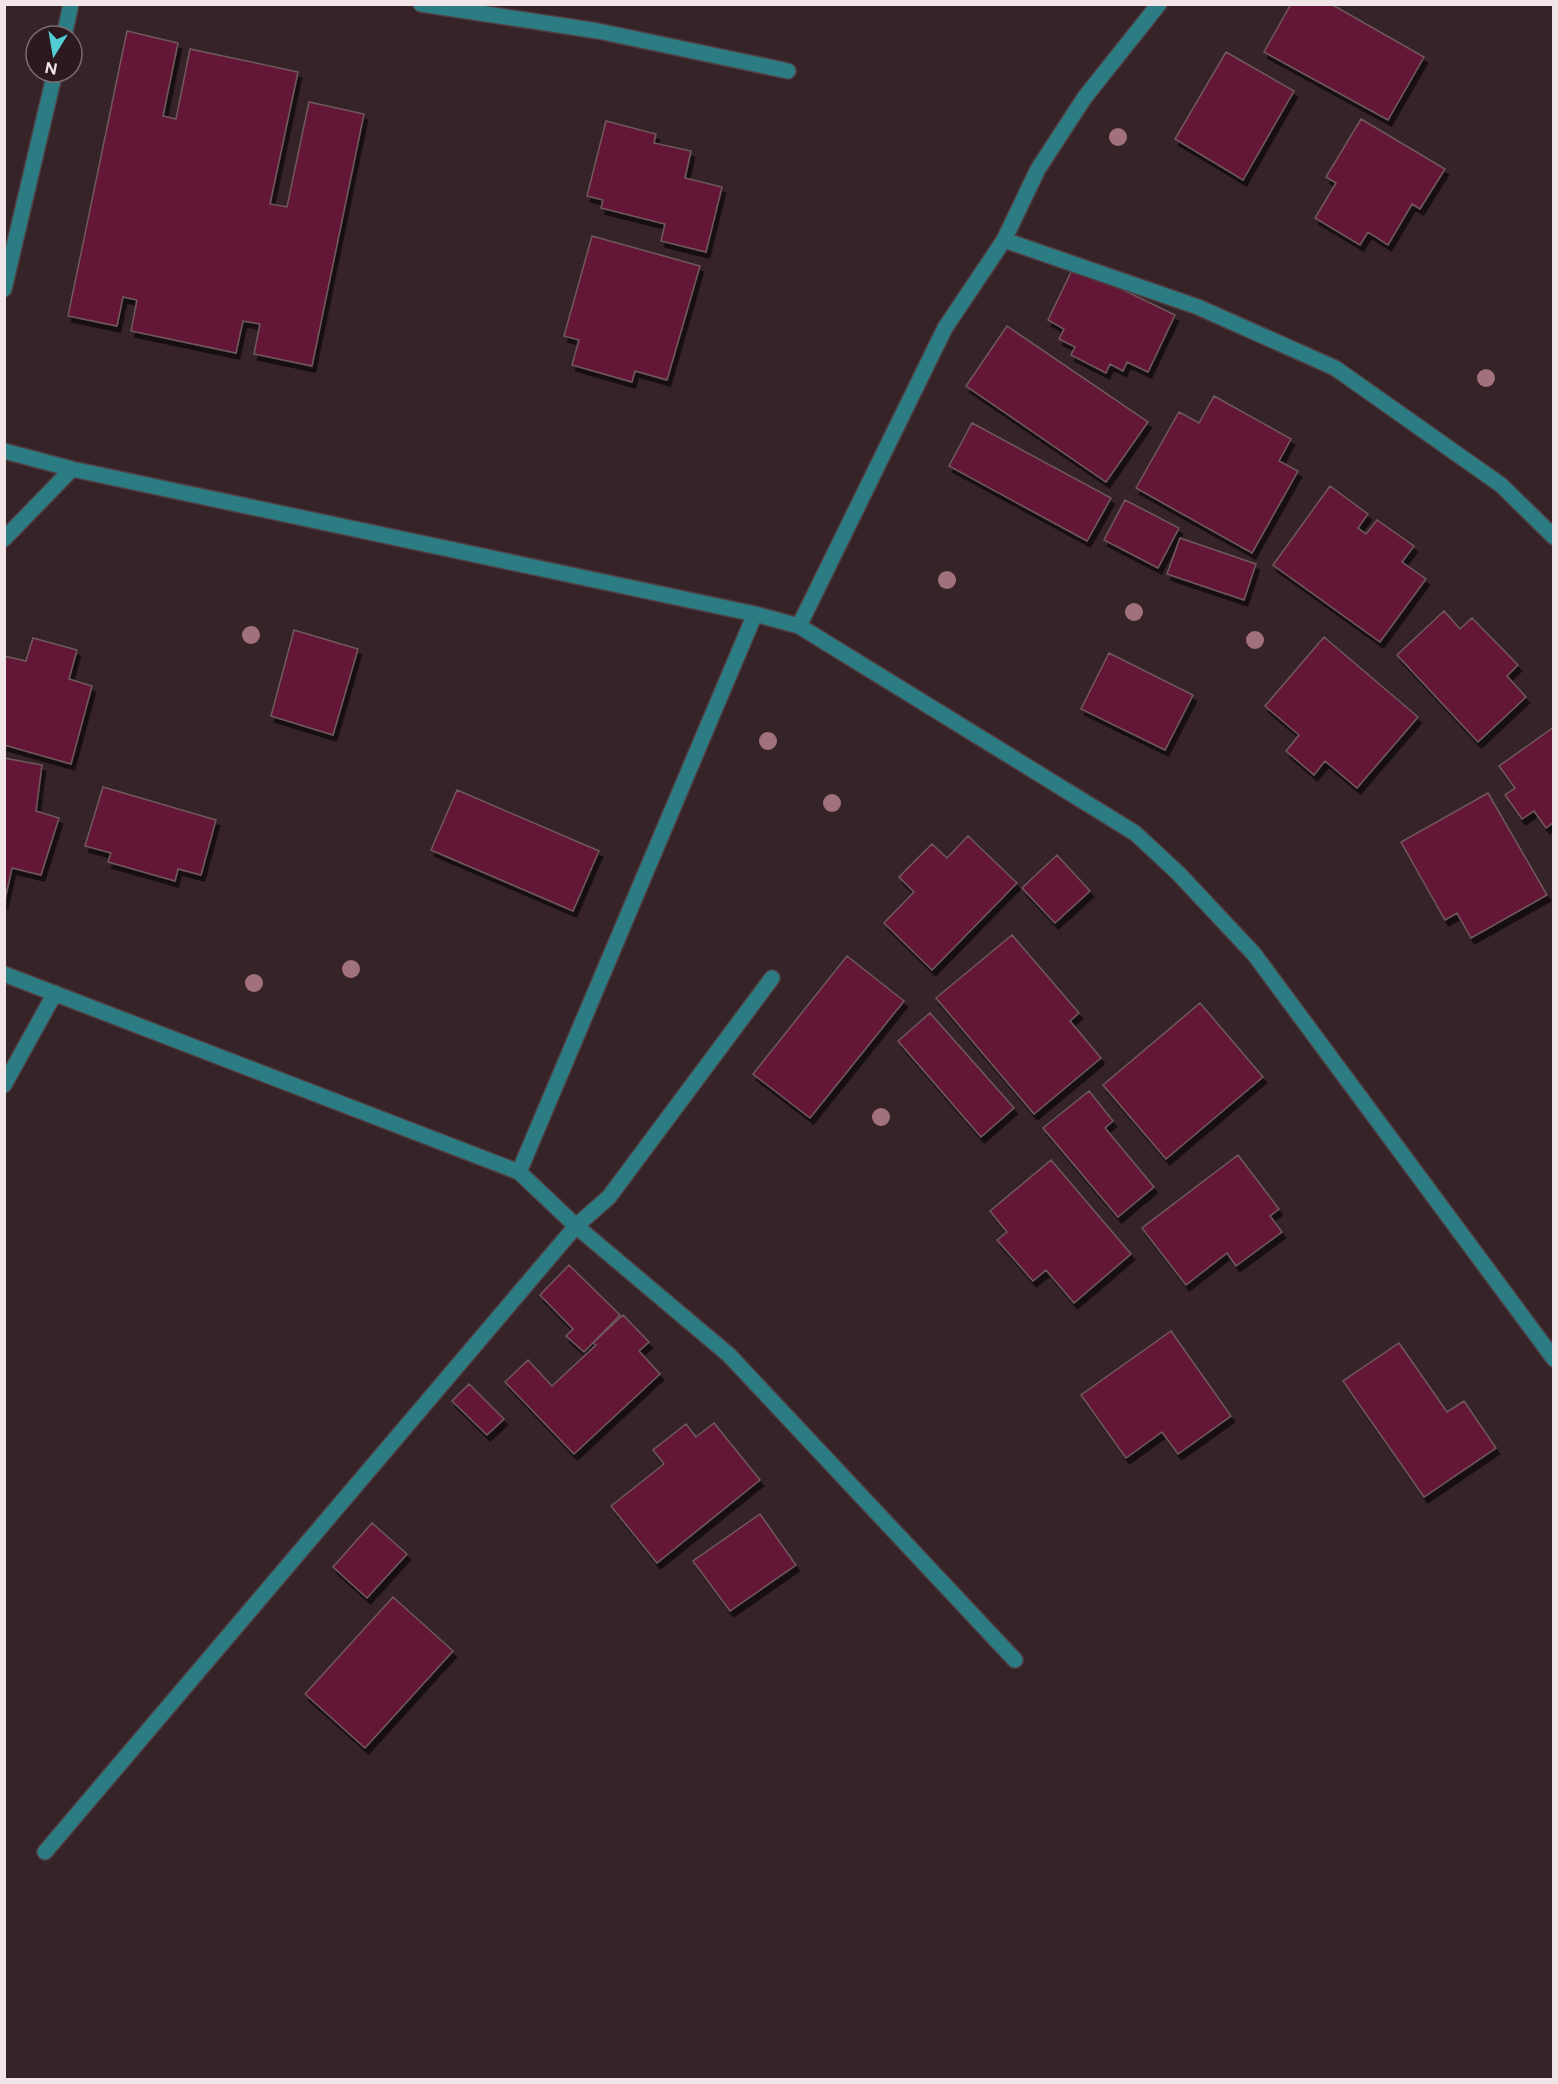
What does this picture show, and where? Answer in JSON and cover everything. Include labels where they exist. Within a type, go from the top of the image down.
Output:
[{"type":"street","points":[[67,24],[71,4]]},
{"type":"street","points":[[421,4],[598,31],[788,71]]},
{"type":"street","points":[[799,627],[945,328],[1004,240],[1038,170],[1079,106],[1159,4]]},
{"type":"street","points":[[4,290],[53,84]]},
{"type":"street","points":[[1004,240],[1198,307],[1335,368],[1501,484],[1554,537]]},
{"type":"street","points":[[4,451],[72,469],[755,614],[799,627],[1135,833],[1178,873],[1254,954],[1554,1359]]},
{"type":"street","points":[[4,539],[72,469]]},
{"type":"street","points":[[519,1172],[755,614]]},
{"type":"street","points":[[4,974],[519,1172],[576,1226],[729,1355],[1015,1660]]},
{"type":"street","points":[[45,1852],[576,1226],[609,1197],[772,978]]},
{"type":"street","points":[[4,1085],[55,993]]},
{"type":"building","points":[[1291,4],[1331,4],[1424,57],[1388,120],[1264,52]]},
{"type":"building","points":[[127,31],[178,43],[163,116],[176,119],[190,49],[298,72],[270,204],[287,207],[309,102],[364,114],[312,366],[254,354],[260,324],[243,321],[236,353],[131,331],[137,300],[123,297],[117,326],[68,316]]},
{"type":"building","points":[[1226,52],[1294,91],[1243,180],[1175,139]]},
{"type":"building","points":[[1361,119],[1445,169],[1420,209],[1412,204],[1388,245],[1368,232],[1360,245],[1315,218],[1336,183],[1326,177]]},
{"type":"building","points":[[606,121],[656,134],[654,143],[691,151],[685,178],[722,187],[706,252],[661,241],[665,224],[601,208],[603,200],[587,196]]},
{"type":"building","points":[[592,236],[700,266],[667,380],[635,371],[632,382],[572,365],[579,340],[564,336]]},
{"type":"building","points":[[1074,266],[1175,315],[1148,372],[1127,362],[1123,371],[1110,364],[1106,373],[1071,355],[1075,347],[1059,339],[1064,329],[1048,320]]},
{"type":"building","points":[[1007,326],[1148,422],[1106,482],[966,386]]},
{"type":"building","points":[[1214,396],[1291,439],[1279,461],[1298,471],[1252,553],[1136,488],[1179,412],[1199,423]]},
{"type":"building","points":[[972,423],[1111,498],[1087,541],[949,466]]},
{"type":"building","points":[[1330,486],[1368,514],[1358,528],[1366,534],[1377,520],[1414,546],[1402,562],[1426,579],[1380,642],[1273,565]]},
{"type":"building","points":[[1125,500],[1179,528],[1158,568],[1104,540]]},
{"type":"building","points":[[1180,538],[1256,564],[1244,600],[1167,574]]},
{"type":"building","points":[[1444,611],[1460,629],[1472,618],[1518,665],[1507,676],[1526,697],[1478,742],[1397,655]]},
{"type":"building","points":[[294,630],[358,649],[333,735],[271,716]]},
{"type":"building","points":[[1324,637],[1418,717],[1357,788],[1325,761],[1314,775],[1286,751],[1299,735],[1265,706]]},
{"type":"building","points":[[33,638],[77,650],[69,679],[92,686],[71,764],[4,745],[4,656],[26,661]]},
{"type":"building","points":[[1109,653],[1193,695],[1165,750],[1081,709]]},
{"type":"building","points":[[1554,727],[1554,822],[1546,828],[1534,811],[1522,819],[1505,795],[1515,788],[1499,766]]},
{"type":"building","points":[[4,758],[42,765],[36,811],[59,818],[41,875],[12,868],[4,904]]},
{"type":"building","points":[[103,787],[216,820],[201,875],[178,869],[175,881],[108,862],[111,853],[85,846]]},
{"type":"building","points":[[457,790],[599,851],[573,911],[431,850]]},
{"type":"building","points":[[1488,793],[1547,895],[1471,938],[1457,913],[1445,920],[1401,842]]},
{"type":"building","points":[[968,836],[1017,883],[932,970],[884,923],[914,892],[899,877],[932,844],[947,858]]},
{"type":"building","points":[[1057,855],[1090,891],[1055,923],[1022,888]]},
{"type":"building","points":[[1012,935],[1079,1013],[1070,1021],[1101,1058],[1034,1114],[936,998]]},
{"type":"building","points":[[847,956],[904,1001],[810,1118],[753,1074]]},
{"type":"building","points":[[1200,1003],[1263,1077],[1166,1159],[1103,1085]]},
{"type":"building","points":[[930,1013],[1014,1108],[981,1137],[898,1041]]},
{"type":"building","points":[[1089,1091],[1113,1121],[1105,1128],[1154,1187],[1118,1217],[1043,1128]]},
{"type":"building","points":[[1238,1155],[1279,1209],[1270,1216],[1282,1232],[1236,1266],[1227,1253],[1186,1285],[1142,1228]]},
{"type":"building","points":[[1051,1160],[1131,1254],[1074,1303],[1046,1270],[1033,1281],[997,1240],[1007,1232],[990,1211]]},
{"type":"building","points":[[569,1265],[620,1315],[584,1352],[566,1336],[573,1329],[540,1295]]},
{"type":"building","points":[[623,1315],[649,1342],[639,1351],[660,1374],[574,1454],[505,1382],[528,1360],[552,1386],[596,1345],[593,1343]]},
{"type":"building","points":[[1171,1331],[1231,1416],[1178,1454],[1162,1432],[1126,1458],[1081,1395]]},
{"type":"building","points":[[1399,1343],[1447,1412],[1464,1401],[1496,1448],[1424,1497],[1343,1381]]},
{"type":"building","points":[[469,1384],[504,1419],[487,1435],[452,1401]]},
{"type":"building","points":[[714,1423],[760,1480],[657,1563],[611,1506],[664,1464],[653,1450],[686,1424],[696,1437]]},
{"type":"building","points":[[760,1514],[796,1565],[730,1611],[693,1561]]},
{"type":"building","points":[[372,1523],[407,1554],[367,1598],[333,1567]]},
{"type":"building","points":[[393,1597],[453,1651],[365,1748],[305,1694]]}]
